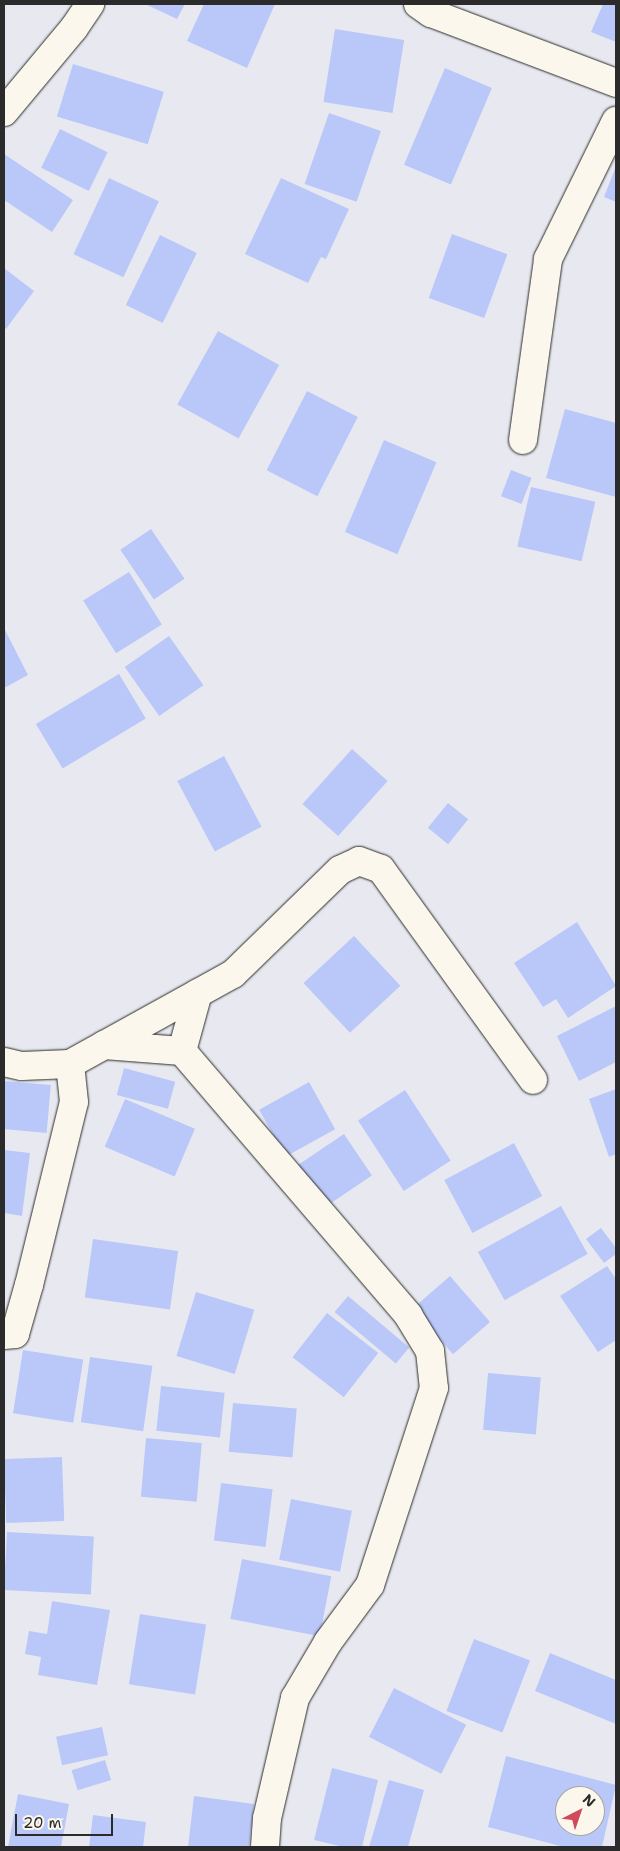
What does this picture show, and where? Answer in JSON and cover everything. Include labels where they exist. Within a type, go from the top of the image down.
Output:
[{"type":"street","points":[[4,112],[74,28],[90,4]]},
{"type":"street","points":[[418,4],[431,12],[616,83]]},
{"type":"street","points":[[523,440],[548,259],[616,121]]},
{"type":"street","points":[[4,1062],[22,1066],[70,1064],[198,994],[233,974],[340,870],[359,861],[381,869],[533,1080]]},
{"type":"street","points":[[182,1051],[198,994]]},
{"type":"street","points":[[104,1045],[182,1051],[408,1314],[430,1350],[434,1388],[370,1584],[328,1642],[295,1698],[268,1818],[265,1847]]},
{"type":"street","points":[[4,1335],[15,1334],[34,1266],[74,1102],[70,1064]]},
{"type":"building","points":[[145,4],[185,4],[177,19]]},
{"type":"building","points":[[204,4],[275,4],[247,68],[187,41]]},
{"type":"building","points":[[603,4],[616,4],[616,42],[591,32]]},
{"type":"building","points":[[335,29],[404,40],[393,113],[323,102]]},
{"type":"building","points":[[73,64],[164,92],[148,144],[57,117]]},
{"type":"building","points":[[445,68],[492,88],[451,185],[404,165]]},
{"type":"building","points":[[329,113],[381,131],[357,202],[305,184]]},
{"type":"building","points":[[60,129],[108,152],[89,191],[41,168]]},
{"type":"building","points":[[4,154],[73,200],[52,232],[4,200]]},
{"type":"building","points":[[616,166],[616,202],[604,197]]},
{"type":"building","points":[[109,178],[159,201],[123,277],[74,254]]},
{"type":"building","points":[[281,178],[349,209],[326,259],[321,257],[308,283],[245,254]]},
{"type":"building","points":[[452,234],[507,254],[484,318],[429,298]]},
{"type":"building","points":[[160,235],[197,253],[163,323],[126,305]]},
{"type":"building","points":[[4,268],[34,291],[6,329],[4,327]]},
{"type":"building","points":[[218,331],[279,365],[238,438],[177,404]]},
{"type":"building","points":[[307,391],[358,417],[317,496],[267,470]]},
{"type":"building","points":[[565,409],[616,423],[616,497],[546,478]]},
{"type":"building","points":[[384,440],[436,462],[397,554],[345,532]]},
{"type":"building","points":[[511,470],[532,478],[522,504],[501,496]]},
{"type":"building","points":[[531,487],[595,502],[582,561],[517,546]]},
{"type":"building","points":[[151,529],[185,579],[154,599],[120,550]]},
{"type":"building","points":[[129,572],[162,625],[116,653],[83,601]]},
{"type":"building","points":[[4,628],[28,675],[4,688]]},
{"type":"building","points":[[169,636],[203,685],[159,716],[125,667]]},
{"type":"building","points":[[119,674],[146,719],[63,769],[36,724]]},
{"type":"building","points":[[352,749],[388,781],[338,836],[302,804]]},
{"type":"building","points":[[224,756],[262,827],[215,852],[177,781]]},
{"type":"building","points":[[448,803],[468,819],[448,844],[428,828]]},
{"type":"building","points":[[577,922],[616,986],[568,1018],[556,999],[543,1007],[514,963]]},
{"type":"building","points":[[354,936],[400,986],[350,1033],[304,983]]},
{"type":"building","points":[[616,1006],[616,1062],[579,1081],[557,1036]]},
{"type":"building","points":[[124,1068],[175,1082],[168,1109],[117,1095]]},
{"type":"building","points":[[4,1081],[51,1085],[47,1133],[4,1129]]},
{"type":"building","points":[[309,1082],[335,1129],[285,1157],[259,1110]]},
{"type":"building","points":[[616,1089],[616,1154],[609,1157],[589,1099]]},
{"type":"building","points":[[405,1090],[451,1160],[404,1191],[358,1120]]},
{"type":"building","points":[[125,1099],[195,1129],[175,1177],[105,1147]]},
{"type":"building","points":[[344,1134],[372,1175],[326,1207],[298,1165]]},
{"type":"building","points":[[514,1143],[542,1196],[472,1233],[444,1180]]},
{"type":"building","points":[[4,1150],[30,1153],[22,1216],[4,1213]]},
{"type":"building","points":[[561,1206],[588,1254],[505,1300],[478,1252]]},
{"type":"building","points":[[601,1228],[616,1248],[616,1254],[604,1263],[586,1239]]},
{"type":"building","points":[[93,1239],[178,1251],[170,1309],[85,1297]]},
{"type":"building","points":[[607,1266],[616,1279],[616,1340],[598,1352],[560,1296]]},
{"type":"building","points":[[450,1276],[490,1322],[453,1354],[413,1308]]},
{"type":"building","points":[[196,1292],[254,1310],[235,1374],[176,1356]]},
{"type":"building","points":[[348,1296],[409,1347],[396,1364],[335,1312]]},
{"type":"building","points":[[327,1313],[378,1353],[344,1397],[293,1357]]},
{"type":"building","points":[[23,1350],[83,1360],[73,1423],[13,1413]]},
{"type":"building","points":[[90,1357],[152,1366],[143,1431],[81,1422]]},
{"type":"building","points":[[488,1373],[541,1378],[536,1434],[483,1430]]},
{"type":"building","points":[[161,1386],[225,1393],[220,1437],[156,1431]]},
{"type":"building","points":[[233,1403],[297,1409],[292,1457],[229,1452]]},
{"type":"building","points":[[146,1438],[202,1443],[197,1502],[141,1497]]},
{"type":"building","points":[[62,1457],[64,1521],[6,1523],[4,1459]]},
{"type":"building","points":[[221,1483],[273,1489],[266,1547],[214,1541]]},
{"type":"building","points":[[291,1499],[352,1511],[340,1572],[279,1560]]},
{"type":"building","points":[[7,1532],[94,1537],[91,1594],[4,1590]]},
{"type":"building","points":[[242,1559],[331,1576],[320,1636],[230,1619]]},
{"type":"building","points":[[52,1601],[110,1610],[97,1685],[38,1675],[41,1657],[25,1654],[29,1631],[47,1634]]},
{"type":"building","points":[[140,1614],[206,1624],[195,1695],[129,1684]]},
{"type":"building","points":[[474,1639],[530,1661],[502,1732],[446,1711]]},
{"type":"building","points":[[550,1653],[616,1680],[616,1724],[535,1691]]},
{"type":"building","points":[[394,1688],[466,1725],[441,1774],[369,1737]]},
{"type":"building","points":[[102,1727],[108,1755],[62,1765],[56,1737]]},
{"type":"building","points":[[506,1756],[616,1785],[605,1834],[605,1786],[555,1786],[555,1836],[604,1836],[602,1847],[564,1847],[488,1827]]},
{"type":"building","points":[[105,1760],[111,1780],[78,1790],[72,1770]]},
{"type":"building","points":[[332,1768],[378,1780],[362,1847],[344,1847],[314,1840]]},
{"type":"building","points":[[389,1780],[424,1790],[408,1847],[369,1847]]},
{"type":"building","points":[[18,1794],[69,1804],[61,1847],[8,1847]]},
{"type":"building","points":[[194,1796],[254,1804],[249,1847],[188,1847]]},
{"type":"building","points":[[93,1815],[146,1822],[143,1847],[89,1847]]}]
